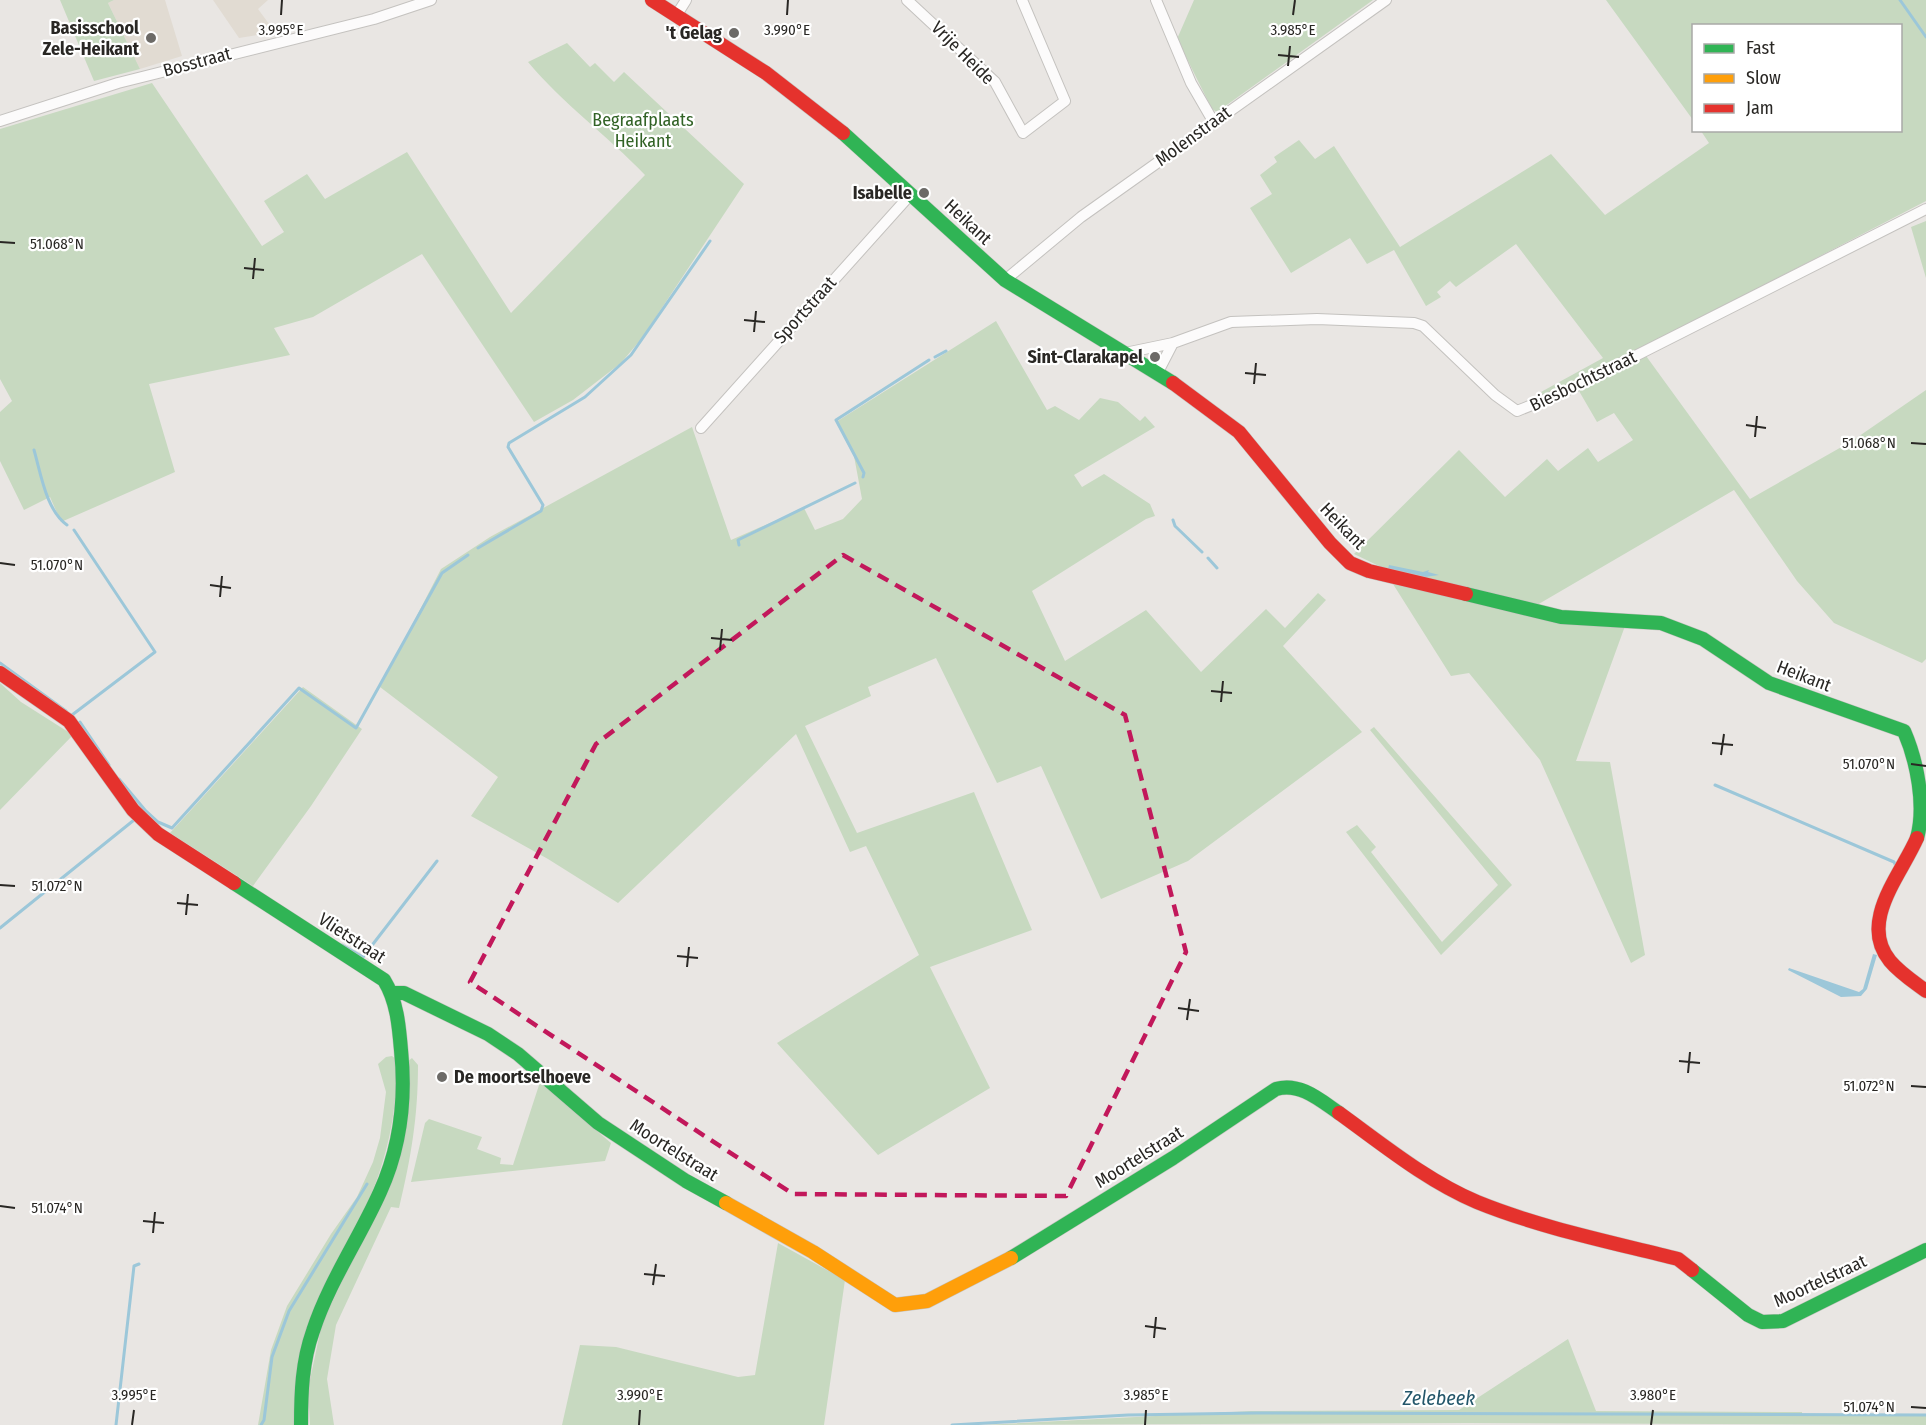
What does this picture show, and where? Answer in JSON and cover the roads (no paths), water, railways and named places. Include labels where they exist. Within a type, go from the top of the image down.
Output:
[{"type":"street","name":"Bosstraat","points":[[0,121],[118,83],[374,19],[431,0]]},
{"type":"street","name":"Heikant","points":[[652,0],[786,87],[847,136],[1005,280],[1158,372],[1239,432],[1330,543],[1350,563],[1369,571],[1562,617],[1661,623],[1703,639],[1769,683],[1904,731],[1914,768],[1921,814],[1919,833],[1886,900],[1880,919],[1879,944],[1887,958],[1926,991]]},
{"type":"street","points":[[676,16],[686,0]]},
{"type":"street","name":"Vrije Heide","points":[[907,0],[995,82],[1023,133],[1065,101],[1028,2]]},
{"type":"street","points":[[1156,0],[1191,83],[1214,121]]},
{"type":"street","name":"Molenstraat","points":[[1005,280],[1081,218],[1386,0]]},
{"type":"street","name":"Sportstraat","points":[[701,428],[911,194]]},
{"type":"street","name":"Biesbochtstraat","points":[[1125,353],[1173,343],[1231,322],[1328,319],[1414,323],[1423,326],[1495,395],[1517,411],[1564,392],[1926,209]]},
{"type":"street","points":[[1158,372],[1173,343]]},
{"type":"street","name":"Vlietstraat","points":[[0,673],[69,721],[133,810],[159,834],[384,980],[393,993]]},
{"type":"street","points":[[301,1425],[301,1383],[314,1323],[333,1279],[380,1191],[395,1148],[403,1097],[403,1075],[393,993]]},
{"type":"street","name":"Moortelstraat","points":[[393,993],[404,993],[488,1034],[518,1054],[598,1123],[626,1142],[686,1181],[813,1252],[895,1305],[927,1301],[1022,1252],[1173,1158],[1276,1089],[1287,1086],[1310,1093],[1408,1163],[1475,1201],[1539,1223],[1678,1259],[1748,1315],[1762,1322],[1782,1321],[1926,1250]]},
{"type":"water","points":[[1389,565],[1423,572],[1429,570],[1428,572],[1439,575],[1425,577],[1388,569]]},
{"type":"water","points":[[1873,954],[1877,955],[1867,989],[1861,996],[1841,997],[1788,970],[1789,968],[1859,992],[1863,989]]},
{"type":"waterway","points":[[1900,0],[1926,37]]},
{"type":"waterway","points":[[478,548],[541,511],[543,505],[508,447],[509,443],[585,397],[631,355],[710,241]]},
{"type":"waterway","points":[[935,357],[946,351]]},
{"type":"waterway","points":[[863,477],[864,473],[836,420],[929,360]]},
{"type":"waterway","points":[[34,450],[49,501],[67,525]]},
{"type":"waterway","points":[[739,545],[738,540],[855,483]]},
{"type":"waterway","points":[[1173,520],[1175,526],[1202,552]]},
{"type":"waterway","points":[[72,715],[155,652],[74,530]]},
{"type":"waterway","points":[[142,812],[145,810],[158,822],[172,828],[299,688],[356,728],[442,573],[468,555]]},
{"type":"waterway","points":[[1208,558],[1217,568]]},
{"type":"waterway","points":[[0,663],[66,711]]},
{"type":"waterway","points":[[80,722],[109,765]]},
{"type":"waterway","points":[[119,779],[145,810]]},
{"type":"waterway","points":[[1715,785],[1894,862],[1896,866]]},
{"type":"waterway","points":[[0,928],[134,820]]},
{"type":"waterway","points":[[342,945],[363,957],[437,861]]},
{"type":"waterway","points":[[261,1425],[264,1420],[272,1357],[289,1311],[367,1184]]},
{"type":"waterway","points":[[116,1425],[134,1266],[139,1264]]},
{"type":"waterway","name":"Zelebeek","points":[[952,1425],[1128,1415],[1256,1413],[1926,1415]]},
{"type":"place","name":"'t Gelag","points":[[734,33]]},
{"type":"place","name":"Basisschool Zele-Heikant","points":[[151,38]]},
{"type":"place","name":"Isabelle","points":[[924,193]]},
{"type":"place","name":"Sint-Clarakapel","points":[[1155,357]]},
{"type":"place","name":"De moortselhoeve","points":[[442,1077]]},
{"type":"park label","name":"Begraafplaats Heikant","points":[[643,130]]}]
